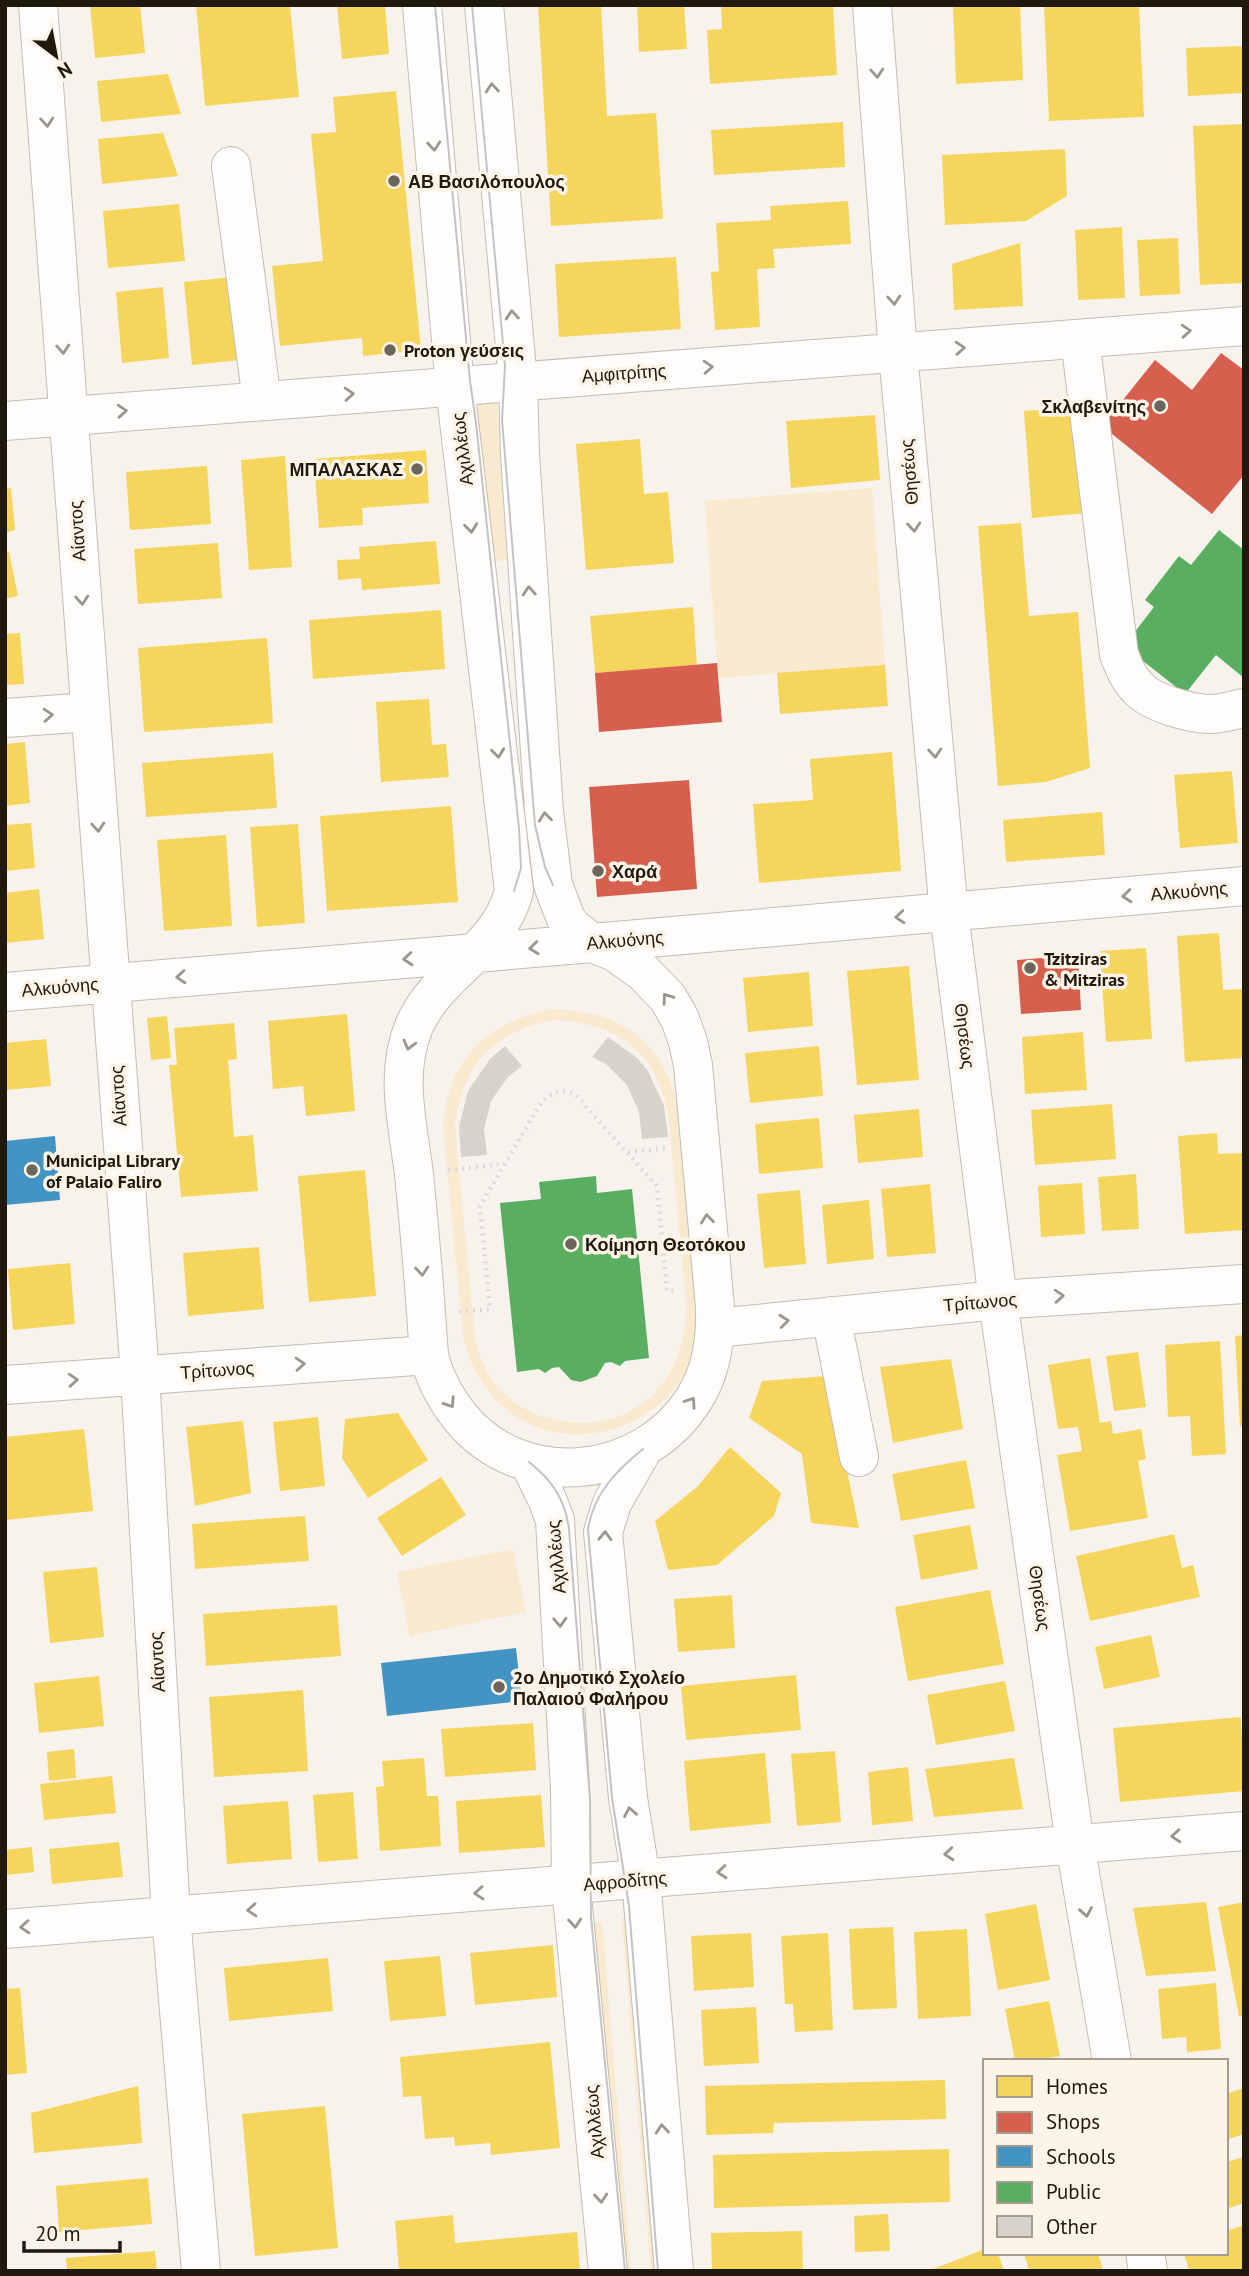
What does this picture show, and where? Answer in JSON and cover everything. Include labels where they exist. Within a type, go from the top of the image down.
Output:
[{"type":"street","name":"Αίαντος","points":[[38,5],[140,1375],[172,1916],[201,2271]]},
{"type":"street","name":"Αχιλλέως","points":[[422,5],[455,387],[514,891],[511,904],[497,929],[476,953]]},
{"type":"street","points":[[476,953],[439,986],[430,998],[414,1027],[407,1049],[404,1097],[414,1174],[429,1355],[450,1405],[484,1440],[528,1462],[550,1467],[598,1466],[643,1449],[663,1435],[694,1399],[711,1360],[716,1328],[713,1287],[693,1065],[680,1019],[653,980],[615,952],[592,943],[580,934],[566,919],[553,885],[543,797],[520,456],[518,381],[484,5]]},
{"type":"street","name":"Θησέως","points":[[872,5],[898,353],[949,913],[998,1300],[1075,1844],[1112,2059]]},
{"type":"street","points":[[231,166],[262,401]]},
{"type":"street","name":"Αμφιτρίτης","points":[[5,421],[1244,326]]},
{"type":"street","points":[[1080,339],[1119,654],[1126,674],[1140,691],[1157,701],[1183,709],[1211,714],[1244,708]]},
{"type":"street","points":[[5,718],[90,712]]},
{"type":"street","name":"Αλκυόνης","points":[[5,992],[1244,886]]},
{"type":"street","name":"Τρίτωνος","points":[[716,1328],[998,1300],[1244,1284]]},
{"type":"street","points":[[831,1316],[859,1457]]},
{"type":"street","name":"Τρίτωνος","points":[[5,1385],[429,1355]]},
{"type":"street","points":[[643,1449],[612,1503],[604,1532],[628,1798],[641,1879],[674,2271]]},
{"type":"street","name":"Αχιλλέως","points":[[528,1462],[555,1520],[570,1789],[571,1885],[608,2271]]},
{"type":"street","name":"Αφροδίτης","points":[[5,1929],[1244,1831]]},
{"type":"path","points":[[426,1315],[490,1309],[480,1206],[546,1096],[559,1091],[575,1094],[657,1186],[667,1292],[713,1287]]},
{"type":"path","points":[[414,1174],[503,1164]]},
{"type":"shaded area","points":[[497,397],[507,560],[483,563],[465,401]]},
{"type":"shaded area","points":[[872,488],[885,665],[718,678],[705,501]]},
{"type":"shaded area","points":[[551,1009],[597,1015],[617,1023],[649,1047],[662,1064],[679,1109],[698,1298],[696,1343],[685,1373],[666,1398],[641,1417],[613,1429],[582,1434],[552,1432],[523,1421],[497,1401],[486,1388],[473,1366],[464,1341],[443,1127],[447,1103],[462,1063],[474,1048],[506,1024]],"holes":[[[552,1020],[594,1026],[628,1043],[653,1070],[662,1089],[668,1111],[686,1300],[685,1329],[678,1355],[667,1378],[651,1397],[631,1411],[607,1420],[581,1423],[543,1417],[526,1409],[503,1392],[483,1364],[475,1339],[455,1127],[465,1086],[483,1056],[496,1044],[512,1034]]]},
{"type":"shaded area","points":[[513,1549],[526,1612],[410,1636],[397,1572]]},
{"type":"shaded area","points":[[634,1917],[663,2271],[651,2271],[622,1918]]},
{"type":"shaded area","points":[[602,1922],[631,2271],[619,2271],[587,1924]]},
{"type":"building: Homes","points":[[90,5],[140,5],[145,53],[95,58]]},
{"type":"building: Homes","points":[[196,5],[290,5],[299,97],[205,106]]},
{"type":"building: Homes","points":[[337,5],[385,5],[389,54],[342,59]]},
{"type":"building: Homes","points":[[538,5],[601,5],[607,116],[656,113],[663,219],[551,226]]},
{"type":"building: Homes","points":[[637,5],[684,5],[687,49],[639,52]]},
{"type":"building: Homes","points":[[721,5],[833,5],[837,75],[710,84],[707,30],[722,29]]},
{"type":"building: Homes","points":[[953,5],[1020,5],[1023,80],[956,84]]},
{"type":"building: Homes","points":[[1044,5],[1139,6],[1144,117],[1049,121]]},
{"type":"building: Homes","points":[[1244,46],[1244,93],[1188,96],[1186,48]]},
{"type":"building: Homes","points":[[168,74],[181,114],[101,122],[97,81]]},
{"type":"building: Homes","points":[[396,91],[421,350],[363,356],[362,338],[280,346],[272,266],[323,261],[311,134],[336,132],[333,97]]},
{"type":"building: Homes","points":[[843,122],[845,167],[714,175],[711,130]]},
{"type":"building: Homes","points":[[1244,124],[1244,283],[1200,285],[1193,126]]},
{"type":"building: Homes","points":[[163,133],[178,176],[102,184],[98,139]]},
{"type":"building: Homes","points":[[1065,149],[1067,196],[1026,221],[945,225],[942,155]]},
{"type":"building: Homes","points":[[848,201],[851,244],[773,249],[775,268],[757,269],[760,327],[715,330],[711,272],[719,271],[716,223],[771,220],[770,206]]},
{"type":"building: Homes","points":[[179,204],[185,261],[108,268],[103,211]]},
{"type":"building: Homes","points":[[1122,227],[1125,298],[1078,300],[1075,230]]},
{"type":"building: Homes","points":[[1178,238],[1180,294],[1140,296],[1137,240]]},
{"type":"building: Homes","points":[[1020,243],[1023,306],[954,310],[952,264]]},
{"type":"building: Homes","points":[[676,257],[681,329],[559,337],[555,264]]},
{"type":"building: Homes","points":[[232,277],[240,360],[192,365],[184,282]]},
{"type":"building: Homes","points":[[163,287],[169,358],[122,363],[116,292]]},
{"type":"building: Homes","points":[[1080,407],[1087,513],[1032,518],[1024,411]]},
{"type":"building: Homes","points":[[875,415],[880,480],[791,488],[786,421]]},
{"type":"building: Homes","points":[[640,439],[644,494],[668,492],[674,563],[586,570],[576,444]]},
{"type":"building: Homes","points":[[426,450],[429,503],[362,508],[363,525],[319,528],[314,459]]},
{"type":"building: Homes","points":[[285,456],[292,567],[249,570],[241,460]]},
{"type":"building: Homes","points":[[207,466],[211,524],[130,530],[126,472]]},
{"type":"building: Homes","points":[[11,488],[15,530],[5,533],[5,489]]},
{"type":"building: Homes","points":[[1021,523],[1029,616],[1078,612],[1090,768],[1046,782],[998,786],[978,526]]},
{"type":"building: Homes","points":[[436,541],[440,584],[362,590],[361,578],[338,580],[337,560],[360,559],[359,547]]},
{"type":"building: Homes","points":[[218,543],[222,598],[138,604],[134,549]]},
{"type":"building: Homes","points":[[5,552],[9,552],[18,596],[5,599]]},
{"type":"building: Homes","points":[[693,607],[697,665],[595,673],[590,616]]},
{"type":"building: Homes","points":[[441,610],[445,669],[313,679],[309,620]]},
{"type":"building: Homes","points":[[20,633],[24,684],[5,685],[5,634]]},
{"type":"building: Homes","points":[[267,638],[273,723],[144,732],[138,648]]},
{"type":"building: Homes","points":[[885,665],[888,706],[780,714],[777,673]]},
{"type":"building: Homes","points":[[429,699],[432,745],[446,744],[449,777],[381,782],[376,702]]},
{"type":"building: Homes","points":[[25,742],[30,803],[5,806],[5,744]]},
{"type":"building: Homes","points":[[892,752],[901,871],[759,883],[753,804],[813,800],[810,759]]},
{"type":"building: Homes","points":[[273,753],[277,808],[146,817],[142,763]]},
{"type":"building: Homes","points":[[1232,771],[1238,843],[1180,848],[1174,775]]},
{"type":"building: Homes","points":[[451,806],[458,902],[327,911],[320,816]]},
{"type":"building: Homes","points":[[1102,812],[1105,855],[1006,862],[1003,820]]},
{"type":"building: Homes","points":[[31,823],[35,868],[5,871],[5,825]]},
{"type":"building: Homes","points":[[298,824],[305,923],[257,927],[250,827]]},
{"type":"building: Homes","points":[[226,835],[232,926],[164,931],[157,840]]},
{"type":"building: Homes","points":[[39,889],[44,939],[5,943],[5,893]]},
{"type":"building: Homes","points":[[1219,933],[1223,990],[1242,989],[1244,1058],[1185,1062],[1177,936]]},
{"type":"building: Homes","points":[[1146,948],[1152,1039],[1106,1042],[1100,951]]},
{"type":"building: Homes","points":[[909,966],[919,1080],[857,1085],[847,971]]},
{"type":"building: Homes","points":[[809,972],[813,1026],[748,1032],[743,978]]},
{"type":"building: Homes","points":[[347,1014],[355,1111],[306,1116],[303,1086],[273,1089],[268,1021]]},
{"type":"building: Homes","points":[[167,1016],[171,1058],[151,1060],[147,1018]]},
{"type":"building: Homes","points":[[234,1023],[237,1059],[228,1060],[234,1137],[253,1135],[258,1191],[181,1197],[169,1065],[177,1065],[174,1028]]},
{"type":"building: Homes","points":[[1083,1032],[1087,1090],[1025,1094],[1022,1037]]},
{"type":"building: Homes","points":[[46,1039],[51,1086],[5,1090],[5,1043]]},
{"type":"building: Homes","points":[[819,1046],[823,1096],[750,1103],[745,1053]]},
{"type":"building: Homes","points":[[1112,1104],[1116,1159],[1035,1165],[1031,1110]]},
{"type":"building: Homes","points":[[919,1109],[923,1157],[858,1163],[854,1115]]},
{"type":"building: Homes","points":[[819,1118],[823,1168],[759,1174],[755,1124]]},
{"type":"building: Homes","points":[[1217,1133],[1218,1154],[1244,1153],[1244,1230],[1185,1234],[1178,1136]]},
{"type":"building: Homes","points":[[365,1170],[376,1296],[309,1302],[298,1176]]},
{"type":"building: Homes","points":[[1136,1174],[1139,1229],[1102,1231],[1098,1177]]},
{"type":"building: Homes","points":[[1082,1183],[1085,1234],[1041,1237],[1038,1186]]},
{"type":"building: Homes","points":[[930,1184],[936,1253],[887,1257],[881,1189]]},
{"type":"building: Homes","points":[[800,1190],[806,1264],[764,1268],[757,1194]]},
{"type":"building: Homes","points":[[869,1200],[874,1259],[827,1264],[822,1205]]},
{"type":"building: Homes","points":[[259,1247],[264,1309],[188,1316],[183,1253]]},
{"type":"building: Homes","points":[[70,1263],[75,1324],[13,1330],[8,1269]]},
{"type":"building: Homes","points":[[1244,1335],[1244,1426],[1240,1426],[1235,1336]]},
{"type":"building: Homes","points":[[1220,1341],[1226,1454],[1192,1456],[1190,1416],[1168,1417],[1165,1345]]},
{"type":"building: Homes","points":[[1138,1352],[1146,1407],[1114,1411],[1106,1356]]},
{"type":"building: Homes","points":[[1090,1358],[1100,1423],[1111,1421],[1113,1434],[1141,1429],[1146,1459],[1138,1461],[1148,1518],[1070,1531],[1057,1455],[1082,1451],[1078,1427],[1058,1429],[1048,1365]]},
{"type":"building: Homes","points":[[951,1359],[963,1429],[893,1443],[880,1367]]},
{"type":"building: Homes","points":[[827,1376],[859,1528],[811,1523],[802,1454],[749,1418],[762,1381]]},
{"type":"building: Homes","points":[[398,1413],[428,1460],[368,1498],[342,1458],[345,1419]]},
{"type":"building: Homes","points":[[318,1417],[325,1486],[280,1491],[273,1422]]},
{"type":"building: Homes","points":[[243,1421],[251,1493],[195,1506],[186,1427]]},
{"type":"building: Homes","points":[[84,1429],[93,1511],[5,1520],[5,1437]]},
{"type":"building: Homes","points":[[730,1447],[781,1493],[774,1516],[717,1565],[668,1570],[655,1521],[697,1487]]},
{"type":"building: Homes","points":[[966,1460],[975,1508],[901,1521],[892,1474]]},
{"type":"building: Homes","points":[[441,1477],[466,1515],[402,1556],[377,1518]]},
{"type":"building: Homes","points":[[305,1516],[309,1561],[195,1569],[192,1524]]},
{"type":"building: Homes","points":[[970,1525],[978,1569],[921,1580],[913,1535]]},
{"type":"building: Homes","points":[[1174,1534],[1182,1568],[1193,1565],[1200,1597],[1090,1621],[1076,1556]]},
{"type":"building: Homes","points":[[97,1567],[104,1637],[50,1643],[43,1572]]},
{"type":"building: Homes","points":[[990,1590],[1004,1664],[908,1681],[895,1607]]},
{"type":"building: Homes","points":[[732,1595],[735,1648],[678,1652],[674,1599]]},
{"type":"building: Homes","points":[[337,1605],[341,1656],[206,1666],[203,1614]]},
{"type":"building: Homes","points":[[1151,1635],[1160,1677],[1104,1689],[1095,1647]]},
{"type":"building: Homes","points":[[796,1675],[801,1730],[686,1740],[681,1686]]},
{"type":"building: Homes","points":[[99,1676],[104,1726],[39,1733],[34,1683]]},
{"type":"building: Homes","points":[[1005,1681],[1015,1731],[936,1745],[927,1695]]},
{"type":"building: Homes","points":[[303,1690],[308,1771],[214,1777],[209,1697]]},
{"type":"building: Homes","points":[[1241,1717],[1244,1791],[1120,1802],[1113,1728]]},
{"type":"building: Homes","points":[[533,1723],[536,1770],[445,1777],[441,1729]]},
{"type":"building: Homes","points":[[74,1749],[76,1778],[49,1781],[47,1752]]},
{"type":"building: Homes","points":[[835,1751],[841,1822],[797,1826],[791,1754]]},
{"type":"building: Homes","points":[[765,1753],[771,1823],[690,1831],[684,1761]]},
{"type":"building: Homes","points":[[424,1758],[427,1796],[438,1796],[441,1846],[380,1851],[376,1787],[384,1786],[382,1761]]},
{"type":"building: Homes","points":[[1014,1758],[1023,1809],[934,1817],[925,1769]]},
{"type":"building: Homes","points":[[908,1767],[913,1821],[872,1825],[868,1772]]},
{"type":"building: Homes","points":[[112,1776],[116,1813],[44,1820],[40,1784]]},
{"type":"building: Homes","points":[[353,1792],[358,1859],[318,1862],[313,1795]]},
{"type":"building: Homes","points":[[541,1795],[545,1847],[459,1853],[456,1801]]},
{"type":"building: Homes","points":[[288,1801],[292,1859],[227,1864],[223,1806]]},
{"type":"building: Homes","points":[[119,1842],[123,1877],[52,1884],[49,1849]]},
{"type":"building: Homes","points":[[32,1847],[34,1872],[5,1875],[5,1850]]},
{"type":"building: Homes","points":[[1206,1902],[1216,1971],[1146,1976],[1133,1908]]},
{"type":"building: Homes","points":[[1244,1902],[1244,2015],[1239,2016],[1218,1907]]},
{"type":"building: Homes","points":[[1036,1904],[1050,1980],[998,1990],[985,1914]]},
{"type":"building: Homes","points":[[893,1927],[897,2008],[853,2010],[849,1929]]},
{"type":"building: Homes","points":[[967,1929],[971,2016],[918,2019],[914,1932]]},
{"type":"building: Homes","points":[[751,1933],[754,1987],[694,1991],[691,1936]]},
{"type":"building: Homes","points":[[828,1933],[833,2030],[795,2032],[793,2004],[785,2004],[781,1936]]},
{"type":"building: Homes","points":[[553,1945],[557,1997],[475,2005],[470,1953]]},
{"type":"building: Homes","points":[[440,1956],[446,2016],[390,2021],[384,1961]]},
{"type":"building: Homes","points":[[328,1958],[333,2011],[229,2021],[224,1968]]},
{"type":"building: Homes","points":[[1216,1983],[1221,2049],[1187,2052],[1186,2037],[1162,2039],[1158,1989]]},
{"type":"building: Homes","points":[[20,1988],[27,2073],[5,2075],[5,1989]]},
{"type":"building: Homes","points":[[1049,2001],[1060,2056],[1015,2059],[1005,2009]]},
{"type":"building: Homes","points":[[756,2007],[759,2063],[704,2066],[701,2010]]},
{"type":"building: Homes","points":[[550,2042],[560,2148],[491,2155],[490,2143],[455,2146],[454,2137],[425,2139],[421,2096],[403,2097],[400,2057]]},
{"type":"building: Homes","points":[[945,2080],[946,2119],[774,2123],[773,2133],[706,2135],[705,2086]]},
{"type":"building: Homes","points":[[138,2086],[142,2143],[34,2153],[31,2113]]},
{"type":"building: Homes","points":[[1244,2088],[1244,2134],[1228,2139],[1228,2093]]},
{"type":"building: Homes","points":[[325,2106],[338,2248],[255,2256],[242,2114]]},
{"type":"building: Homes","points":[[949,2149],[950,2202],[714,2208],[713,2155]]},
{"type":"building: Homes","points":[[1244,2157],[1244,2203],[1228,2208],[1228,2161]]},
{"type":"building: Homes","points":[[148,2178],[152,2224],[59,2232],[56,2186]]},
{"type":"building: Homes","points":[[888,2214],[890,2251],[855,2252],[854,2216]]},
{"type":"building: Homes","points":[[453,2215],[455,2243],[577,2232],[580,2271],[399,2271],[395,2221]]},
{"type":"building: Homes","points":[[1244,2225],[1244,2271],[1189,2271],[1185,2255],[1228,2255],[1228,2230]]},
{"type":"building: Homes","points":[[802,2231],[803,2271],[712,2271],[711,2233]]},
{"type":"building: Homes","points":[[983,2250],[983,2255],[999,2255],[1004,2271],[928,2271]]},
{"type":"building: Homes","points":[[155,2251],[157,2271],[67,2271],[66,2258]]},
{"type":"building: Homes","points":[[1025,2255],[1099,2255],[1103,2271],[1029,2271]]},
{"type":"building: Shops","points":[[1221,353],[1244,370],[1244,475],[1212,514],[1102,426],[1155,360],[1192,390]]},
{"type":"building: Shops","points":[[717,663],[722,722],[599,732],[595,673]]},
{"type":"building: Shops","points":[[689,780],[697,889],[597,897],[589,787]]},
{"type":"building: Shops","points":[[1078,955],[1081,1010],[1021,1014],[1017,960]]},
{"type":"building: Schools","name":"Municipal Library of Palaio Faliro","points":[[55,1136],[60,1200],[5,1205],[5,1141]]},
{"type":"building: Schools","points":[[516,1648],[522,1701],[387,1716],[381,1663]]},
{"type":"building: Public","points":[[1219,530],[1244,550],[1244,678],[1216,655],[1185,694],[1124,646],[1154,607],[1145,600],[1179,556],[1191,565]]},
{"type":"building: Public","name":"Κοίμηση Θεοτόκου","points":[[596,1176],[597,1193],[632,1189],[649,1358],[625,1361],[620,1366],[611,1362],[605,1363],[597,1376],[581,1382],[571,1380],[559,1367],[545,1373],[539,1369],[517,1372],[500,1203],[541,1199],[539,1182]]},
{"type":"building: Other","points":[[608,1037],[636,1057],[648,1071],[664,1106],[668,1137],[642,1139],[639,1112],[627,1085],[606,1064],[592,1057]]},
{"type":"building: Other","points":[[505,1046],[522,1066],[508,1077],[491,1101],[484,1129],[487,1155],[461,1157],[459,1127],[468,1091],[490,1059]]},
{"type":"tram line","points":[[435,5],[470,381],[519,828],[521,868],[514,891]]},
{"type":"tram line","points":[[472,5],[505,366],[502,419],[535,825],[545,867],[553,885]]},
{"type":"tram line","points":[[643,1449],[624,1466],[601,1494],[595,1504],[588,1529],[612,1798],[629,1906],[658,2271]]},
{"type":"tram line","points":[[529,1462],[544,1476],[561,1499],[569,1529],[590,1799],[591,1917],[625,2271]]},
{"type":"place","name":"ΑΒ Βασιλόπουλος","points":[[394,181]]},
{"type":"place","name":"Proton γεύσεις","points":[[390,350]]},
{"type":"place","name":"Σκλαβενίτης","points":[[1160,406]]},
{"type":"place","name":"ΜΠΑΛΑΣΚΑΣ","points":[[417,469]]},
{"type":"place","name":"Χαρά","points":[[598,871]]},
{"type":"place","name":"Tzitziras & Mitziras","points":[[1030,968]]},
{"type":"place","name":"Municipal Library of Palaio Faliro","points":[[32,1170]]},
{"type":"place","name":"Κοίμηση Θεοτόκου","points":[[571,1244]]},
{"type":"place","name":"2ο Δημοτικό Σχολείο Παλαιού Φαλήρου","points":[[499,1687]]}]
